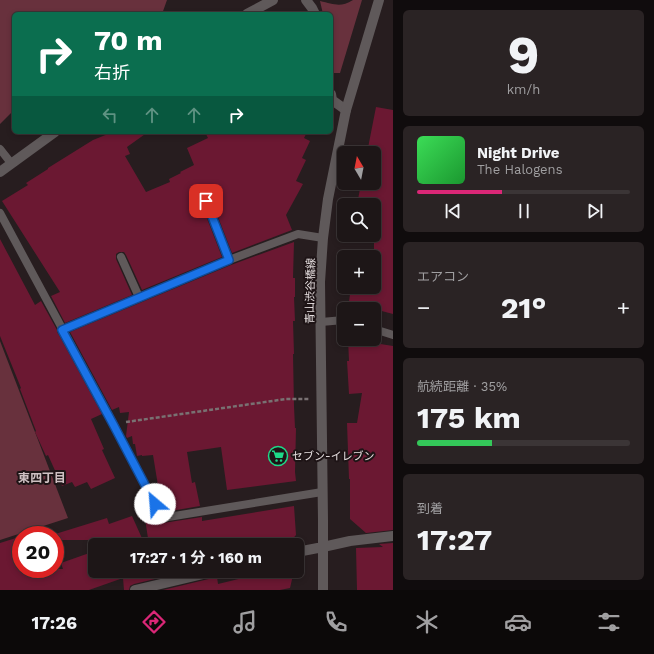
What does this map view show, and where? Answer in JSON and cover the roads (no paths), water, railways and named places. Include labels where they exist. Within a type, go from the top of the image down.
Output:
[{"type":"street","points":[[250,12],[273,0]]},
{"type":"street","points":[[306,0],[314,12]]},
{"type":"street","name":"青山渋谷橋線","points":[[323,590],[320,282],[323,238],[328,199],[346,110],[379,0]]},
{"type":"street","points":[[333,101],[346,110]]},
{"type":"street","points":[[0,172],[52,134]]},
{"type":"street","points":[[304,551],[350,541],[393,536]]},
{"type":"street","points":[[135,590],[186,578]]},
{"type":"lane","points":[[0,149],[11,163]]},
{"type":"lane","points":[[206,201],[229,260]]},
{"type":"lane","points":[[0,213],[162,518],[322,492]]},
{"type":"lane","points":[[62,330],[229,260],[298,234],[323,238]]},
{"type":"lane","points":[[120,257],[139,298]]},
{"type":"lane","points":[[321,322],[337,321]]},
{"type":"lane","points":[[381,331],[393,335]]},
{"type":"place","name":"セブン-イレブン","points":[[278,456]]},
{"type":"district","name":"東四丁目","points":[[42,478]]}]
